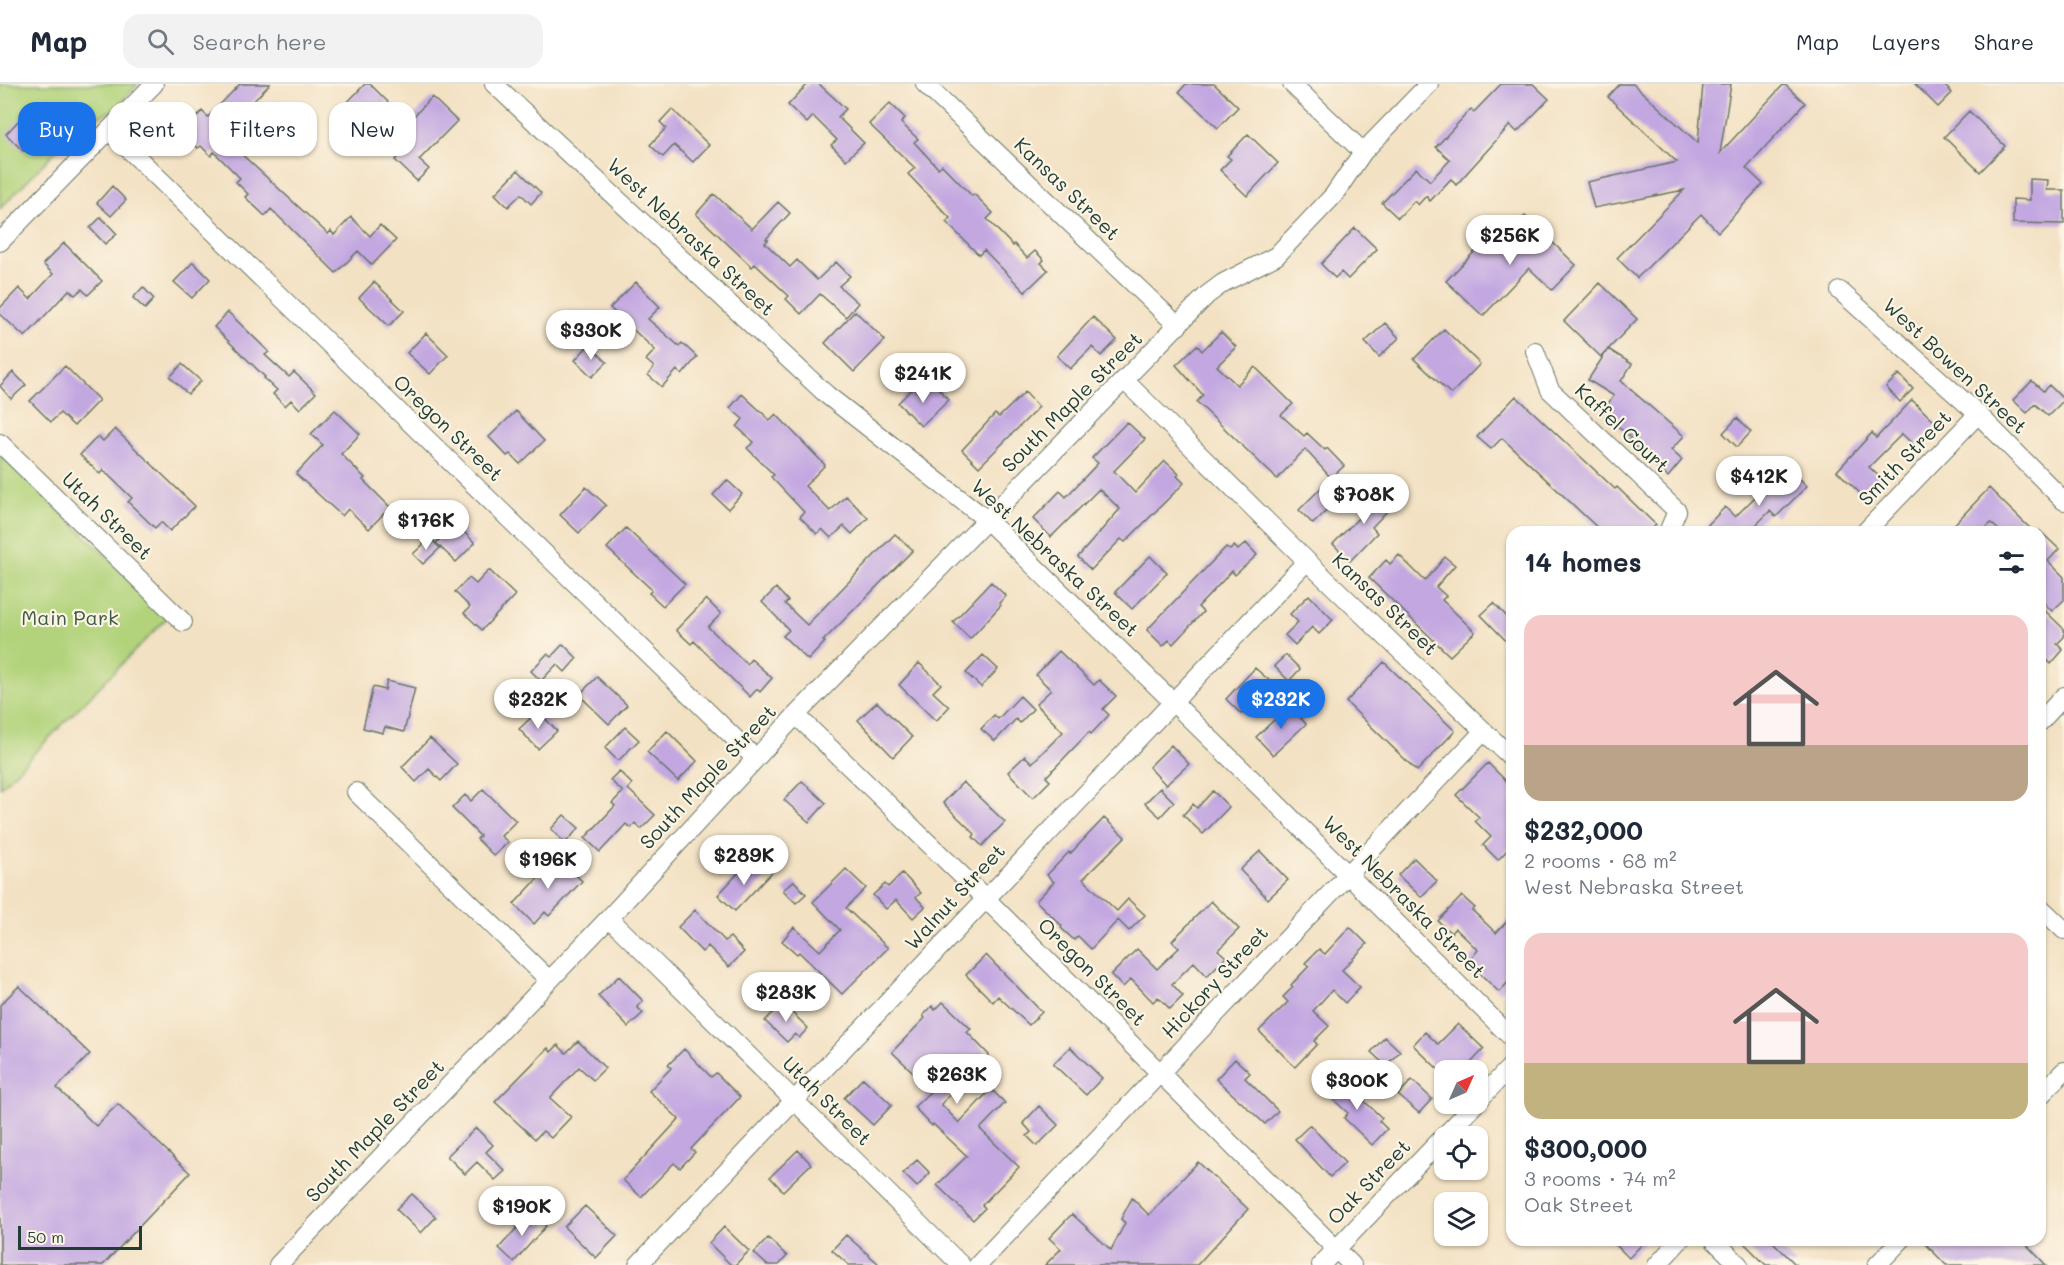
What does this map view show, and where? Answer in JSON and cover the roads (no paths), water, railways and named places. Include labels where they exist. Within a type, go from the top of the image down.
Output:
[{"type":"street","points":[[136,102],[154,84]]},
{"type":"street","name":"West Nebraska Street","points":[[494,84],[827,395],[987,520],[1506,1032]]},
{"type":"street","name":"Kansas Street","points":[[926,84],[1178,326]]},
{"type":"street","points":[[1292,84],[1363,152]]},
{"type":"street","name":"South Maple Street","points":[[278,1265],[609,918],[796,715],[1207,295],[1223,283],[1276,256],[1333,196],[1363,152],[1429,84]]},
{"type":"street","points":[[0,242],[108,131]]},
{"type":"street","name":"Oregon Street","points":[[136,156],[755,758]]},
{"type":"street","name":"West Bowen Street","points":[[1840,291],[1978,414],[2064,501]]},
{"type":"street","name":"Kaffel Court","points":[[1535,351],[1550,390],[1677,511],[1671,526]]},
{"type":"street","name":"Kansas Street","points":[[1125,381],[1307,561],[1506,752]]},
{"type":"street","name":"Smith Street","points":[[1871,526],[1978,414]]},
{"type":"street","name":"Utah Street","points":[[0,443],[183,622]]},
{"type":"street","name":"Walnut Street","points":[[638,1265],[985,897],[1307,561]]},
{"type":"street","points":[[2046,716],[2064,696]]},
{"type":"street","name":"Oregon Street","points":[[796,715],[985,897],[1352,1265]]},
{"type":"street","name":"Hickory Street","points":[[978,1265],[1484,730]]},
{"type":"street","points":[[356,792],[549,981]]},
{"type":"street","points":[[2046,913],[2064,930]]},
{"type":"street","name":"Utah Street","points":[[609,918],[961,1265]]},
{"type":"street","name":"Oak Street","points":[[1488,1090],[1506,1071]]},
{"type":"street","points":[[2046,1090],[2064,1071]]},
{"type":"street","name":"Oak Street","points":[[1321,1265],[1465,1114]]},
{"type":"street","points":[[1657,1265],[1674,1246]]},
{"type":"street","points":[[1720,1246],[1739,1265]]},
{"type":"street","points":[[1877,1265],[1895,1246]]},
{"type":"park label","name":"Main Park","points":[[70,618]]}]
